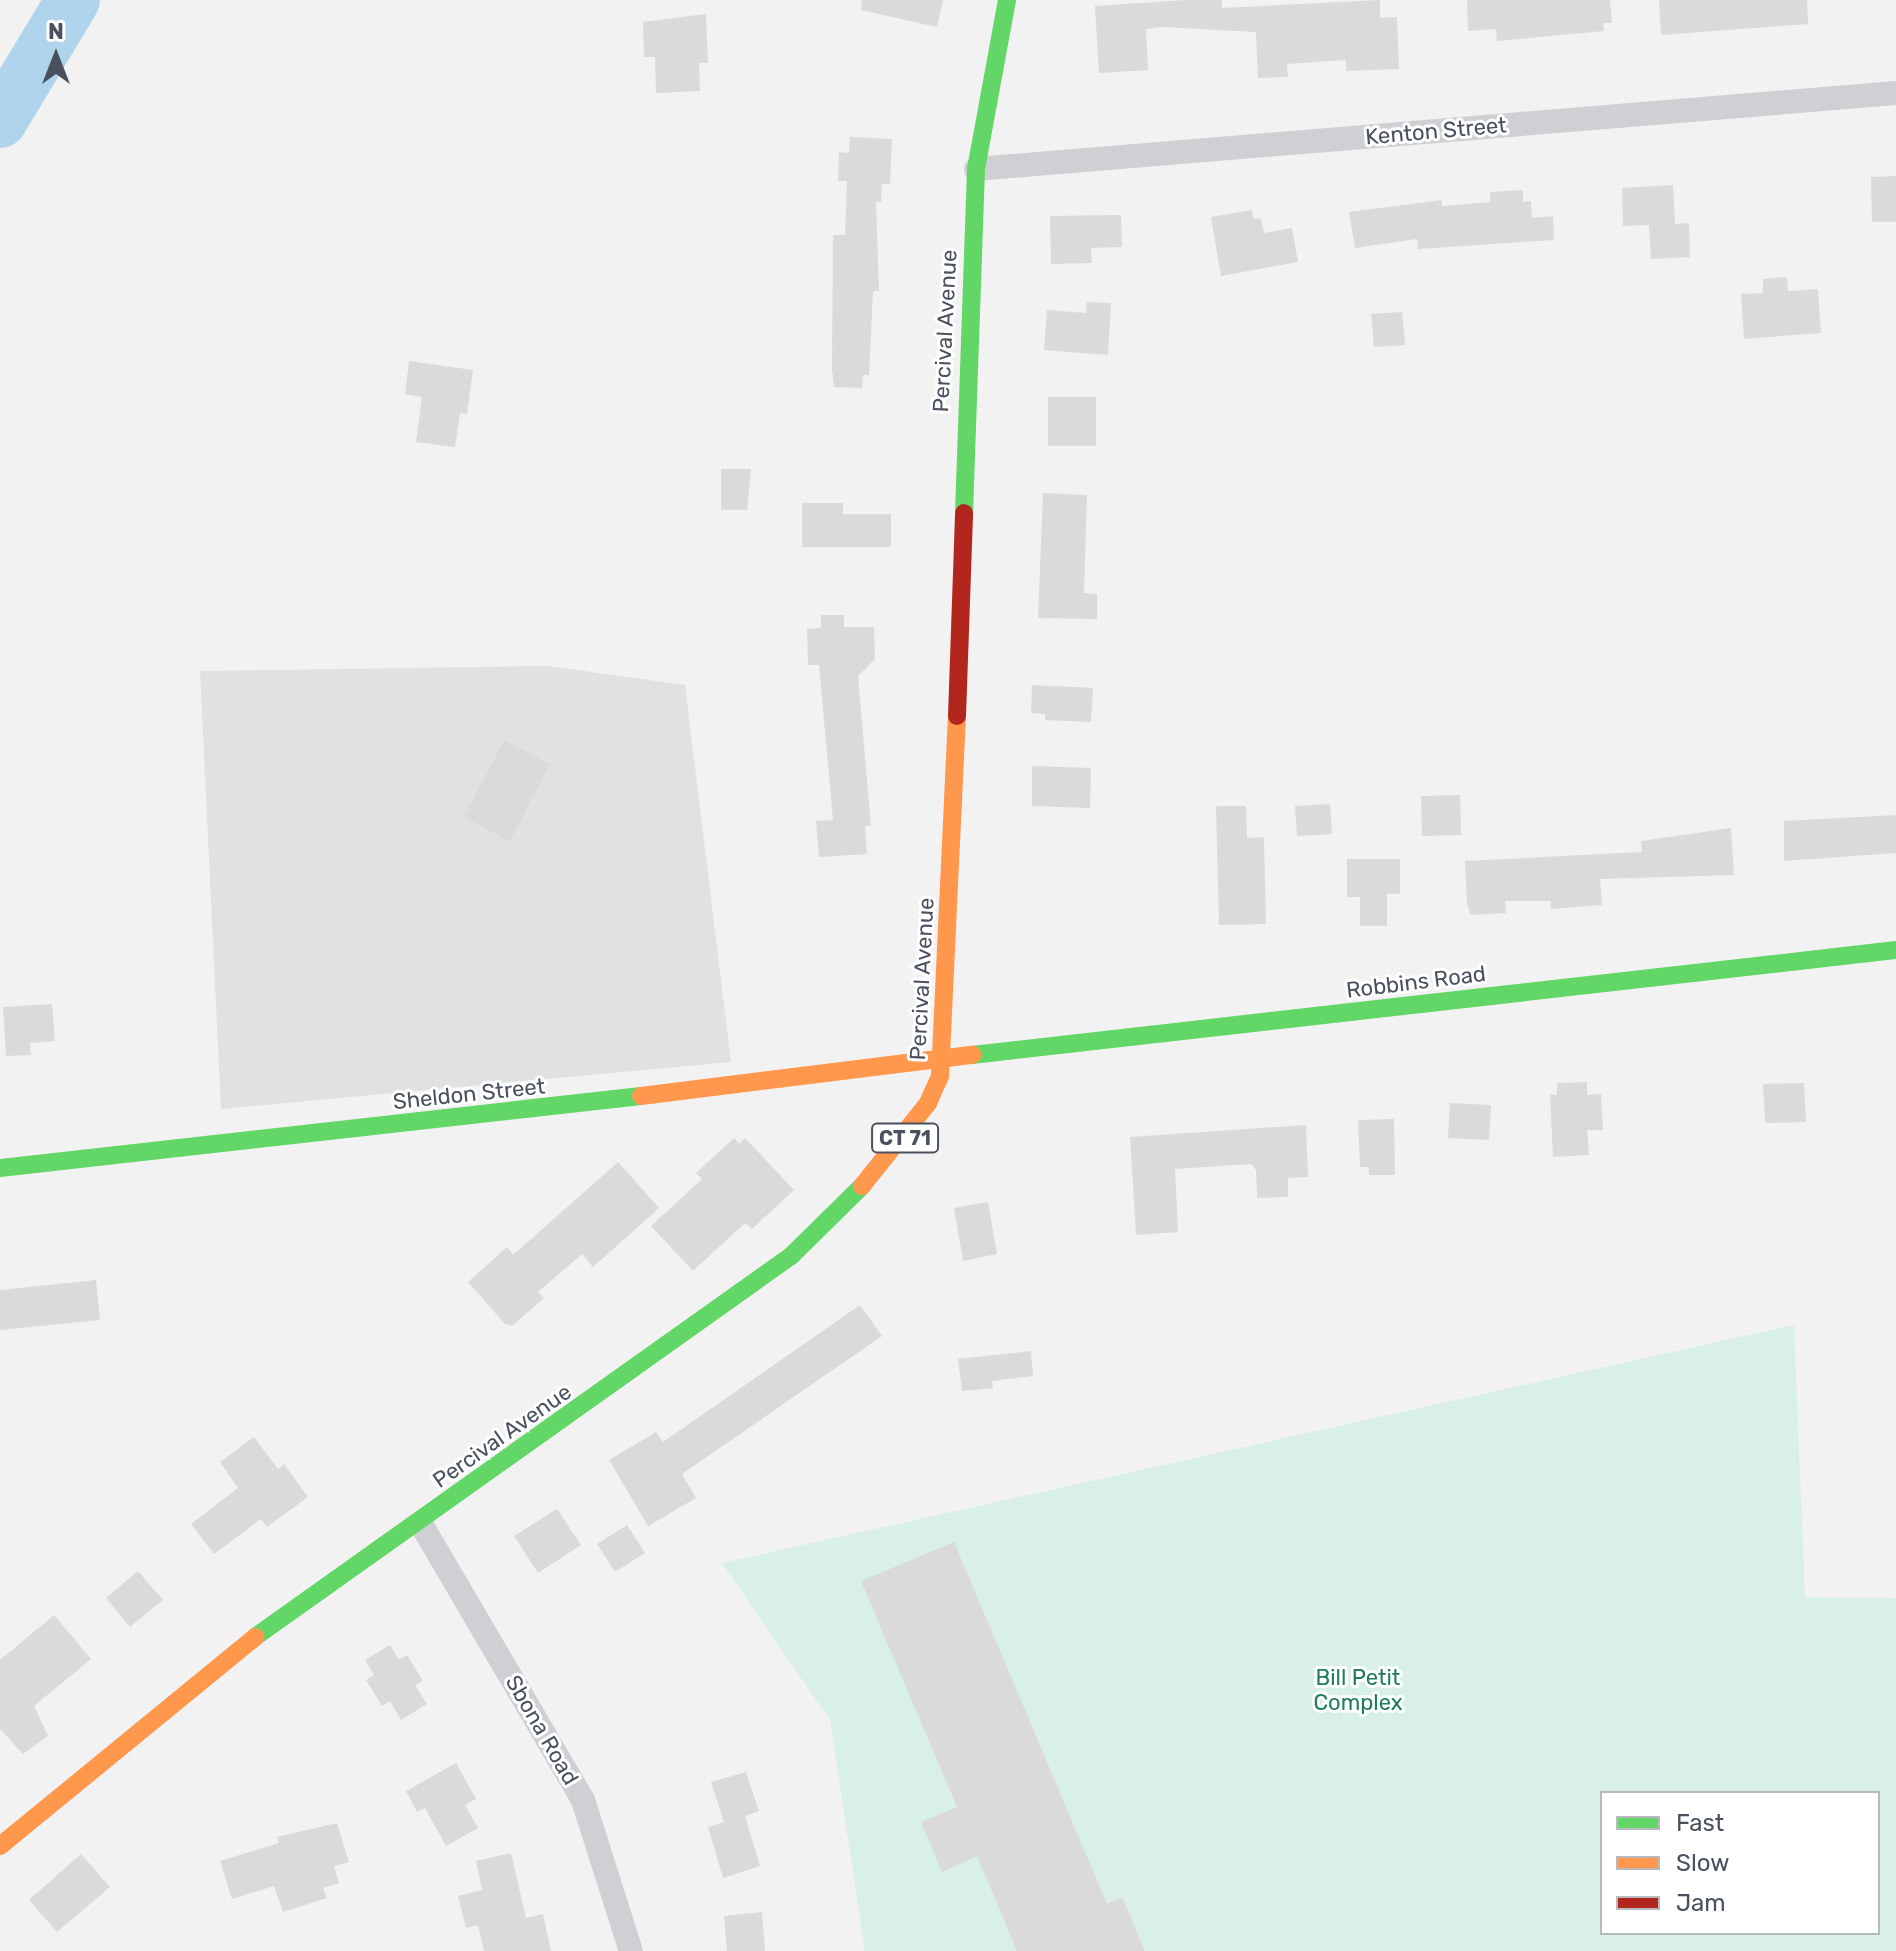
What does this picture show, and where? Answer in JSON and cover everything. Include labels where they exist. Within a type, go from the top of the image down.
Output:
[{"type":"main road","name":"Percival Avenue","points":[[0,1846],[248,1642],[421,1524],[791,1256],[843,1209],[905,1138],[936,1087],[942,1062],[976,169],[1007,0]]},
{"type":"main road","name":"Robbins Road","points":[[942,1062],[1896,950]]},
{"type":"main road","name":"Sheldon Street","points":[[0,1168],[942,1062]]},
{"type":"street","name":"Kenton Street","points":[[976,169],[1896,93]]},
{"type":"street","name":"Sbona Road","points":[[421,1524],[583,1800],[631,1951]]},
{"type":"shaded area","points":[[548,666],[685,685],[731,1062],[221,1109],[200,671]]},
{"type":"green space","name":"Bill Petit Complex","points":[[1794,1325],[1805,1597],[1896,1598],[1896,1951],[865,1951],[830,1720],[722,1563]]},
{"type":"building","points":[[862,0],[943,0],[937,27],[861,10]]},
{"type":"building","points":[[1222,0],[1222,8],[1380,0],[1380,18],[1397,17],[1399,69],[1346,71],[1346,60],[1287,64],[1288,77],[1258,78],[1256,32],[1162,27],[1146,29],[1148,70],[1099,73],[1095,6]]},
{"type":"building","points":[[1467,0],[1610,0],[1612,23],[1603,23],[1604,31],[1497,41],[1496,29],[1468,31]]},
{"type":"building","points":[[1659,0],[1807,0],[1808,24],[1661,35]]},
{"type":"building","points":[[706,14],[708,63],[699,63],[700,91],[656,93],[655,57],[644,57],[643,22]]},
{"type":"building","points":[[850,137],[892,139],[890,184],[882,184],[881,202],[876,202],[879,291],[873,291],[869,375],[863,375],[862,388],[834,387],[832,369],[833,235],[845,235],[847,181],[838,181],[839,152],[849,153]]},
{"type":"building","points":[[1896,176],[1896,222],[1872,222],[1871,177]]},
{"type":"building","points":[[1673,185],[1675,224],[1689,223],[1690,257],[1651,259],[1649,225],[1623,226],[1622,188]]},
{"type":"building","points":[[1523,190],[1523,202],[1531,201],[1532,218],[1553,216],[1554,240],[1418,249],[1417,239],[1355,248],[1349,212],[1442,200],[1442,206],[1490,202],[1490,192]]},
{"type":"building","points":[[1252,210],[1253,219],[1261,218],[1264,233],[1292,228],[1298,262],[1221,276],[1211,217]]},
{"type":"building","points":[[1121,215],[1122,247],[1091,248],[1092,263],[1051,264],[1050,216]]},
{"type":"building","points":[[1787,277],[1788,291],[1818,289],[1821,333],[1744,339],[1741,294],[1763,293],[1763,279]]},
{"type":"building","points":[[1087,302],[1111,303],[1108,355],[1044,350],[1047,310],[1086,313]]},
{"type":"building","points":[[1402,312],[1405,345],[1374,347],[1371,314]]},
{"type":"building","points":[[409,361],[473,370],[467,414],[460,413],[455,447],[416,442],[422,397],[405,394]]},
{"type":"building","points":[[1048,397],[1096,397],[1096,446],[1048,446]]},
{"type":"building","points":[[721,469],[751,469],[747,510],[721,510]]},
{"type":"building","points":[[1043,493],[1087,495],[1084,593],[1097,594],[1097,619],[1038,618]]},
{"type":"building","points":[[802,503],[843,503],[843,514],[891,514],[891,547],[802,547]]},
{"type":"building","points":[[821,615],[844,615],[844,627],[874,627],[875,659],[858,676],[871,826],[865,826],[867,854],[819,857],[816,821],[833,820],[819,665],[808,665],[807,629],[821,628]]},
{"type":"building","points":[[1032,685],[1093,688],[1091,722],[1045,720],[1045,714],[1031,713]]},
{"type":"building","points":[[504,740],[550,764],[510,841],[464,817]]},
{"type":"building","points":[[1032,766],[1091,768],[1090,808],[1032,806]]},
{"type":"building","points":[[1460,795],[1461,835],[1422,836],[1421,796]]},
{"type":"building","points":[[1330,804],[1332,834],[1297,836],[1295,806]]},
{"type":"building","points":[[1216,806],[1246,806],[1247,838],[1264,837],[1266,924],[1219,925]]},
{"type":"building","points":[[1896,815],[1896,853],[1784,861],[1784,821]]},
{"type":"building","points":[[1731,828],[1734,875],[1600,879],[1602,905],[1551,909],[1551,901],[1505,901],[1506,913],[1471,915],[1467,904],[1465,861],[1642,852],[1641,841]]},
{"type":"building","points":[[1347,859],[1400,859],[1400,894],[1387,894],[1387,926],[1360,926],[1360,897],[1347,897]]},
{"type":"building","points":[[52,1004],[55,1041],[30,1043],[31,1055],[6,1056],[3,1007]]},
{"type":"building","points":[[1587,1082],[1587,1095],[1601,1094],[1603,1130],[1587,1130],[1589,1155],[1553,1157],[1550,1095],[1557,1095],[1557,1083]]},
{"type":"building","points":[[1804,1083],[1806,1122],[1765,1123],[1763,1084]]},
{"type":"building","points":[[1450,1103],[1491,1105],[1489,1140],[1448,1138]]},
{"type":"building","points":[[1394,1119],[1395,1175],[1369,1175],[1369,1167],[1360,1167],[1358,1120]]},
{"type":"building","points":[[1306,1125],[1308,1177],[1288,1178],[1288,1197],[1257,1198],[1256,1170],[1251,1164],[1175,1169],[1178,1232],[1136,1235],[1130,1137]]},
{"type":"building","points":[[734,1138],[739,1144],[745,1138],[794,1190],[752,1229],[745,1223],[693,1271],[651,1226],[702,1179],[696,1173]]},
{"type":"building","points":[[618,1162],[659,1208],[593,1267],[582,1254],[538,1292],[544,1298],[512,1326],[505,1324],[468,1282],[507,1247],[513,1255]]},
{"type":"building","points":[[988,1202],[997,1254],[963,1261],[954,1208]]},
{"type":"building","points":[[96,1280],[100,1320],[0,1330],[0,1290]]},
{"type":"building","points":[[860,1305],[882,1336],[682,1474],[696,1498],[648,1526],[609,1460],[656,1432],[663,1442]]},
{"type":"building","points":[[1031,1351],[1033,1376],[992,1381],[993,1388],[962,1391],[958,1359]]},
{"type":"building","points":[[254,1437],[278,1469],[284,1464],[308,1497],[267,1527],[261,1519],[214,1554],[191,1524],[238,1488],[220,1462]]},
{"type":"building","points":[[557,1509],[581,1545],[538,1573],[514,1536]]},
{"type":"building","points":[[627,1525],[645,1553],[615,1572],[597,1544]]},
{"type":"building","points":[[954,1542],[1107,1904],[1122,1897],[1145,1951],[1017,1951],[977,1856],[942,1872],[921,1822],[957,1807],[861,1581]]},
{"type":"building","points":[[138,1571],[163,1600],[130,1627],[106,1598]]},
{"type":"building","points":[[54,1615],[91,1659],[34,1706],[48,1736],[23,1754],[0,1729],[0,1660]]},
{"type":"building","points":[[390,1645],[399,1660],[407,1655],[423,1681],[415,1685],[427,1704],[401,1720],[390,1701],[382,1706],[366,1680],[374,1675],[365,1660]]},
{"type":"building","points":[[456,1763],[476,1799],[465,1805],[478,1828],[446,1846],[425,1808],[417,1812],[406,1791]]},
{"type":"building","points":[[746,1772],[759,1811],[745,1816],[760,1866],[723,1878],[708,1827],[724,1822],[711,1782]]},
{"type":"building","points":[[337,1823],[349,1862],[334,1866],[339,1883],[323,1888],[327,1898],[283,1912],[274,1886],[232,1899],[220,1861],[279,1843],[277,1837]]},
{"type":"building","points":[[511,1853],[526,1918],[543,1914],[551,1951],[484,1951],[478,1925],[466,1928],[458,1896],[482,1890],[476,1861]]},
{"type":"building","points":[[81,1854],[110,1887],[57,1932],[29,1900]]},
{"type":"building","points":[[762,1912],[765,1951],[727,1951],[724,1916]]},
{"type":"waterway","points":[[0,121],[73,0]]},
{"type":"traffic: fast","points":[[964,513],[976,169],[1007,0]]},
{"type":"traffic: fast","points":[[972,1055],[1896,950]]},
{"type":"traffic: fast","points":[[0,1168],[641,1096]]},
{"type":"traffic: fast","points":[[255,1637],[791,1256],[862,1186]]},
{"type":"traffic: slow","points":[[862,1186],[928,1103],[940,1076],[957,716]]},
{"type":"traffic: slow","points":[[641,1096],[972,1055]]},
{"type":"traffic: slow","points":[[0,1846],[255,1637]]},
{"type":"traffic: jam","points":[[957,716],[964,513]]}]
